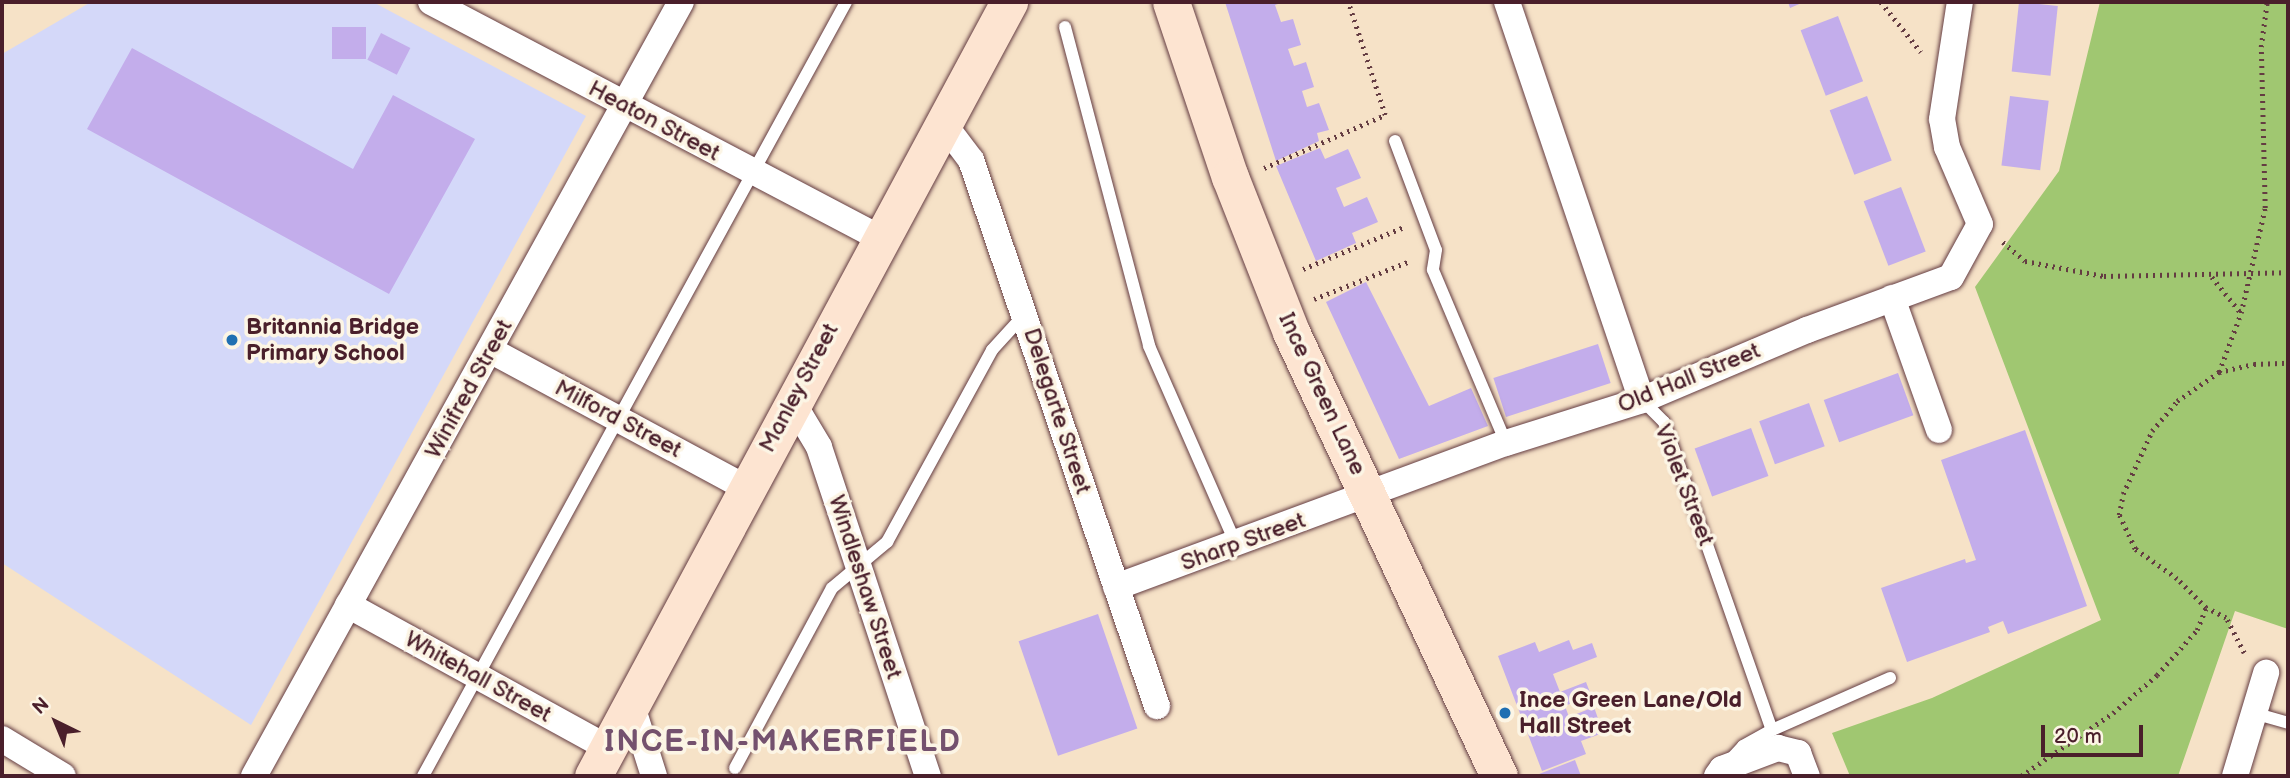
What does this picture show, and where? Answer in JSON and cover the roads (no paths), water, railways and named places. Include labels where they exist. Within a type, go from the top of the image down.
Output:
[{"type":"street","name":"Heaton Street","points":[[431,2],[624,106],[878,237]]},
{"type":"street","name":"Winifred Street","points":[[254,776],[681,2]]},
{"type":"street","name":"Manley Street","points":[[601,762],[878,237],[1009,2]]},
{"type":"street","name":"Ince Green Lane","points":[[1171,2],[1230,177],[1291,332],[1499,776]]},
{"type":"street","name":"Violet Street","points":[[1507,2],[1642,400]]},
{"type":"street","name":"Old Hall Street","points":[[1369,497],[1506,443],[1642,400],[1951,276],[1980,224],[1947,147],[1942,119],[1960,2]]},
{"type":"street","name":"Delegarte Street","points":[[943,123],[971,160],[1157,706]]},
{"type":"street","points":[[1892,299],[1939,430]]},
{"type":"street","name":"Milford Street","points":[[491,350],[746,488]]},
{"type":"street","name":"Windleshaw Street","points":[[788,406],[800,415],[819,447],[928,776]]},
{"type":"street","name":"Sharp Street","points":[[1116,587],[1369,497]]},
{"type":"street","name":"Whitehall Street","points":[[348,605],[478,676],[601,762]]},
{"type":"street","points":[[2235,776],[2257,714],[2266,673]]},
{"type":"street","points":[[631,703],[654,776]]},
{"type":"street","points":[[2,739],[64,776]]},
{"type":"street","points":[[1719,773],[1775,739],[1798,753],[1807,776]]},
{"type":"lane","points":[[423,776],[846,2]]},
{"type":"lane","points":[[1065,27],[1149,346],[1236,544]]},
{"type":"lane","points":[[1395,141],[1424,218],[1435,256],[1433,270],[1506,443]]},
{"type":"lane","points":[[735,768],[832,588],[887,542],[992,350],[1025,314]]},
{"type":"lane","name":"Violet Street","points":[[1642,400],[1664,422],[1775,739]]},
{"type":"lane","points":[[1775,739],[1890,678]]},
{"type":"lane","points":[[2257,714],[2288,723]]},
{"type":"place","name":"Britannia Bridge Primary School","points":[[232,340]]},
{"type":"place","name":"Ince Green Lane/Old Hall Street","points":[[1505,713]]},
{"type":"district","name":"INCE-IN-MAKERFIELD","points":[[783,742]]}]
